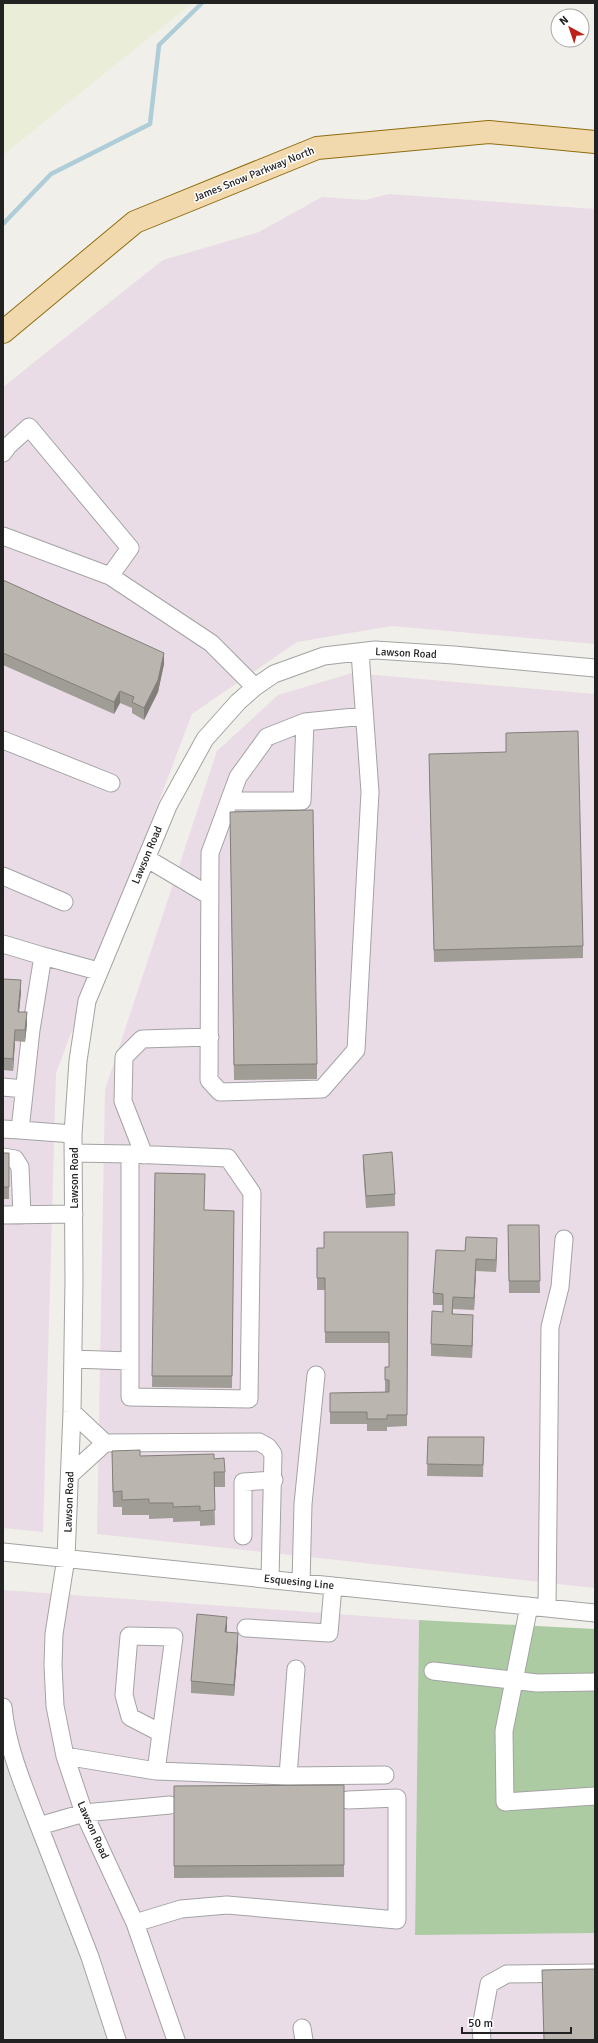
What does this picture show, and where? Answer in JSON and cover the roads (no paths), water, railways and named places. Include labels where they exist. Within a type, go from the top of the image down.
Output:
[{"type":"main road","name":"James Snow Parkway North","points":[[3,332],[135,222],[317,148],[489,132],[595,142]]},
{"type":"street","points":[[3,453],[8,446],[30,427],[130,548],[110,576]]},
{"type":"street","points":[[3,536],[110,576],[211,643],[255,687]]},
{"type":"street","name":"Lawson Road","points":[[176,2040],[135,1923],[84,1813],[65,1756],[55,1706],[53,1666],[54,1634],[66,1558],[72,1412],[74,1214],[73,1134],[78,1061],[87,1001],[98,971],[168,806],[205,739],[238,702],[255,687],[274,674],[324,656],[375,650],[454,655],[595,668]]},
{"type":"street","points":[[360,652],[370,792],[356,1050],[322,1090],[220,1092],[209,1080],[210,853],[238,777],[267,737],[305,722],[364,716]]},
{"type":"street","points":[[229,801],[302,801],[305,722]]},
{"type":"street","points":[[3,740],[111,783]]},
{"type":"street","points":[[146,858],[210,896]]},
{"type":"street","points":[[3,876],[64,902]]},
{"type":"street","points":[[3,944],[98,971]]},
{"type":"street","points":[[20,1130],[31,1030],[44,956]]},
{"type":"street","points":[[73,1153],[137,1154],[228,1158],[252,1193],[249,1399],[130,1397],[137,1154],[124,1101],[124,1056],[142,1039],[210,1037]]},
{"type":"street","points":[[3,1087],[24,1089]]},
{"type":"street","points":[[3,1129],[73,1134]]},
{"type":"street","points":[[3,1157],[15,1159],[20,1167],[22,1215]]},
{"type":"street","points":[[3,1215],[74,1214]]},
{"type":"street","points":[[547,1608],[550,1327],[560,1287],[564,1239]]},
{"type":"street","points":[[73,1359],[130,1361]]},
{"type":"street","points":[[301,1583],[303,1504],[316,1375]]},
{"type":"street","points":[[72,1412],[105,1443]]},
{"type":"street","points":[[70,1475],[105,1443],[259,1442],[268,1447],[273,1454],[274,1480],[270,1579]]},
{"type":"street","points":[[242,1536],[243,1482],[274,1480]]},
{"type":"street","name":"Esquesing Line","points":[[3,1552],[595,1613]]},
{"type":"street","points":[[246,1628],[329,1633],[333,1586]]},
{"type":"street","points":[[529,1606],[504,1731],[505,1802],[595,1796]]},
{"type":"street","points":[[156,1770],[174,1637],[129,1636],[124,1695],[130,1717],[161,1733]]},
{"type":"street","points":[[288,1776],[296,1669]]},
{"type":"street","points":[[433,1671],[514,1679],[537,1683],[595,1682]]},
{"type":"street","points":[[3,1707],[5,1730],[22,1781],[90,1957],[117,2040]]},
{"type":"street","points":[[65,1756],[156,1770],[288,1776],[386,1775]]},
{"type":"street","points":[[135,1923],[181,1909],[227,1905],[397,1920],[397,1798],[348,1800]]},
{"type":"street","points":[[39,1826],[84,1813],[170,1805]]},
{"type":"street","points":[[482,2040],[481,2027],[489,1984],[507,1974],[595,1974]]},
{"type":"waterway","points":[[3,224],[51,174],[150,124],[159,45],[202,3]]}]
